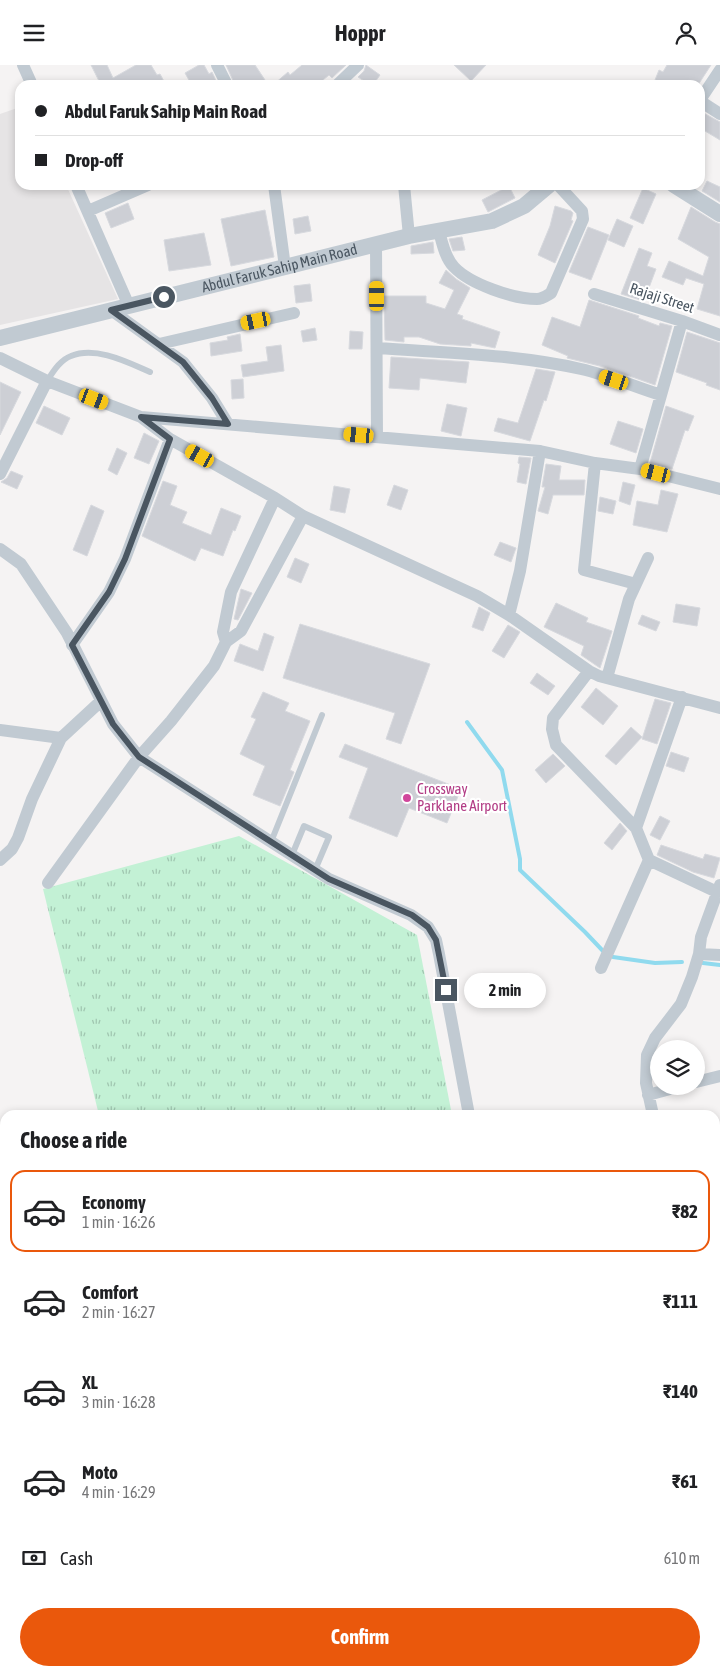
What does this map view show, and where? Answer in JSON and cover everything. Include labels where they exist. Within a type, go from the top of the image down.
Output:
[{"type":"street","points":[[24,65],[30,80]]},
{"type":"street","points":[[217,65],[224,80]]},
{"type":"street","points":[[342,80],[358,65]]},
{"type":"street","points":[[705,93],[720,70]]},
{"type":"street","points":[[705,104],[720,114]]},
{"type":"street","points":[[78,190],[129,306]]},
{"type":"street","points":[[88,211],[136,190]]},
{"type":"street","points":[[275,190],[285,267]]},
{"type":"street","points":[[404,190],[409,236]]},
{"type":"street","name":"Abdul Faruk Sahip Main Road","points":[[0,338],[409,236],[492,221],[524,207],[543,190]]},
{"type":"street","points":[[439,231],[452,266],[465,277],[482,286],[508,294],[537,299],[543,298],[550,293],[583,219],[582,211],[563,190]]},
{"type":"street","points":[[682,190],[720,214]]},
{"type":"street","points":[[376,244],[377,437]]},
{"type":"street","name":"Rajaji Street","points":[[594,294],[682,321],[720,335]]},
{"type":"street","points":[[111,310],[183,362],[212,398],[228,424]]},
{"type":"street","points":[[159,344],[294,313]]},
{"type":"street","points":[[640,469],[682,321]]},
{"type":"street","points":[[377,348],[502,357],[556,365],[583,370],[661,395]]},
{"type":"street","points":[[0,358],[47,381],[141,417],[170,439],[275,498],[303,516],[477,596],[509,615],[589,671],[607,678],[720,708]]},
{"type":"street","points":[[0,474],[47,381]]},
{"type":"street","points":[[141,417],[540,451],[595,463],[640,469],[720,489]]},
{"type":"street","points":[[72,645],[109,592],[125,559],[170,439]]},
{"type":"street","points":[[509,615],[520,571],[540,451]]},
{"type":"street","points":[[595,463],[584,570],[636,584]]},
{"type":"street","points":[[226,641],[223,632],[231,592],[275,498]]},
{"type":"street","points":[[48,883],[139,757],[171,721],[214,665],[226,641],[241,631],[303,516]]},
{"type":"street","points":[[0,549],[21,564],[67,633],[113,724],[139,757],[329,879],[412,915],[428,927],[436,940],[468,1110]]},
{"type":"street","points":[[607,678],[629,599],[648,559]]},
{"type":"street","points":[[589,671],[553,717],[552,729],[556,745],[636,828],[649,860],[718,889],[701,937],[699,954],[692,977],[681,1004],[654,1040]]},
{"type":"street","points":[[636,828],[682,697]]},
{"type":"street","points":[[0,860],[12,849],[18,839],[32,799],[61,738],[101,701]]},
{"type":"street","points":[[0,730],[61,738]]},
{"type":"street","points":[[601,968],[649,860]]},
{"type":"street","points":[[699,954],[720,955]]},
{"type":"street","points":[[650,1070],[646,1083],[652,1110]]},
{"type":"street","points":[[705,1080],[720,1076]]},
{"type":"lane","points":[[47,381],[57,366],[70,356],[87,353],[107,355],[150,372]]},
{"type":"lane","points":[[271,841],[322,715]]},
{"type":"lane","points":[[292,855],[304,826],[329,837],[315,870]]},
{"type":"shaded area","points":[[15,109],[15,190],[68,190],[118,299],[0,325],[0,114]]},
{"type":"green space","points":[[239,836],[417,935],[451,1110],[98,1110],[43,889]]},
{"type":"building","points":[[91,65],[107,65],[113,78],[136,65],[151,65],[157,75],[160,74],[163,80],[98,80]]},
{"type":"building","points":[[199,65],[204,65],[209,74],[212,72],[216,80],[189,80],[185,73]]},
{"type":"building","points":[[226,65],[255,65],[265,80],[233,80]]},
{"type":"building","points":[[302,65],[346,65],[332,78],[329,75],[323,80],[279,80],[288,72],[290,75]]},
{"type":"building","points":[[366,65],[380,75],[376,80],[362,80],[358,77],[364,71]]},
{"type":"building","points":[[454,65],[486,65],[472,80]]},
{"type":"building","points":[[667,65],[711,65],[701,80],[655,80],[659,70],[663,72]]},
{"type":"building","points":[[705,114],[720,122],[720,140],[705,131]]},
{"type":"building","points":[[707,181],[720,187],[720,202],[702,191],[705,190]]},
{"type":"building","points":[[501,190],[511,190],[515,198],[488,212],[482,200]]},
{"type":"building","points":[[642,190],[656,194],[643,224],[630,218]]},
{"type":"building","points":[[128,203],[134,219],[111,228],[105,213]]},
{"type":"building","points":[[555,206],[571,211],[573,213],[571,220],[573,221],[555,263],[538,255],[550,226]]},
{"type":"building","points":[[691,207],[720,224],[720,316],[697,309],[704,284],[686,278],[683,285],[662,277],[669,261],[703,276],[709,257],[678,239]]},
{"type":"building","points":[[265,210],[274,257],[231,266],[221,219]]},
{"type":"building","points":[[308,216],[311,231],[295,234],[293,219]]},
{"type":"building","points":[[617,219],[633,226],[624,247],[608,240]]},
{"type":"building","points":[[588,227],[609,235],[591,280],[569,272]]},
{"type":"building","points":[[204,233],[211,265],[169,271],[164,240]]},
{"type":"building","points":[[462,237],[465,250],[453,251],[449,239]]},
{"type":"building","points":[[433,242],[434,253],[411,254],[411,246]]},
{"type":"building","points":[[639,248],[652,253],[647,266],[656,269],[644,301],[621,294]]},
{"type":"building","points":[[446,270],[470,288],[457,314],[463,316],[462,319],[500,332],[495,348],[471,343],[471,346],[440,344],[419,337],[404,337],[404,342],[385,340],[384,296],[426,296],[426,303],[445,309],[454,290],[439,283]]},
{"type":"building","points":[[310,284],[312,301],[296,303],[294,286]]},
{"type":"building","points":[[589,300],[639,316],[638,318],[659,326],[660,323],[672,326],[655,385],[604,367],[567,358],[568,356],[542,345],[552,317],[580,327]]},
{"type":"building","points":[[315,328],[317,340],[303,342],[301,331]]},
{"type":"building","points":[[350,331],[363,332],[362,349],[349,349]]},
{"type":"building","points":[[687,332],[720,343],[720,390],[706,385],[707,383],[676,372]]},
{"type":"building","points":[[240,334],[242,351],[211,356],[210,343],[228,340],[227,337]]},
{"type":"building","points":[[281,345],[284,371],[243,377],[241,365],[268,361],[266,347]]},
{"type":"building","points":[[391,357],[469,362],[466,383],[420,378],[419,390],[389,388]]},
{"type":"building","points":[[536,369],[555,372],[530,441],[494,431],[498,418],[518,423]]},
{"type":"building","points":[[243,379],[244,398],[232,399],[231,380]]},
{"type":"building","points":[[0,382],[21,392],[0,435]]},
{"type":"building","points":[[447,404],[467,408],[461,436],[441,431]]},
{"type":"building","points":[[44,406],[70,418],[62,435],[36,423]]},
{"type":"building","points":[[666,406],[694,416],[688,431],[685,430],[672,469],[650,463]]},
{"type":"building","points":[[618,421],[643,429],[636,453],[610,444]]},
{"type":"building","points":[[144,433],[159,441],[149,464],[134,458]]},
{"type":"building","points":[[117,448],[127,453],[117,475],[108,470]]},
{"type":"building","points":[[519,457],[531,458],[526,484],[517,482],[520,464],[518,463]]},
{"type":"building","points":[[546,464],[561,466],[559,480],[585,480],[584,495],[553,495],[548,514],[538,511],[545,487],[542,487]]},
{"type":"building","points":[[11,471],[23,476],[17,489],[1,482],[7,478]]},
{"type":"building","points":[[163,481],[177,486],[170,505],[187,512],[182,523],[211,535],[221,508],[241,516],[235,531],[233,530],[223,556],[201,548],[195,561],[142,536]]},
{"type":"building","points":[[623,482],[635,485],[630,505],[619,501]]},
{"type":"building","points":[[394,485],[408,490],[401,510],[387,505]]},
{"type":"building","points":[[334,486],[350,489],[345,513],[330,510]]},
{"type":"building","points":[[661,490],[678,494],[667,532],[633,525],[637,501],[658,505]]},
{"type":"building","points":[[600,497],[616,501],[613,514],[598,511]]},
{"type":"building","points":[[91,505],[104,511],[87,556],[73,550]]},
{"type":"building","points":[[500,542],[516,548],[511,562],[494,555]]},
{"type":"building","points":[[295,558],[309,564],[301,583],[287,577]]},
{"type":"building","points":[[241,589],[252,593],[238,620],[234,619]]},
{"type":"building","points":[[556,603],[588,618],[586,622],[612,631],[600,668],[581,655],[584,646],[544,627]]},
{"type":"building","points":[[676,604],[700,608],[697,626],[673,622]]},
{"type":"building","points":[[479,607],[490,613],[483,631],[472,627]]},
{"type":"building","points":[[642,615],[660,622],[656,631],[638,624]]},
{"type":"building","points":[[300,624],[430,664],[401,744],[386,739],[395,713],[283,678]]},
{"type":"building","points":[[508,625],[520,632],[504,658],[492,651]]},
{"type":"building","points":[[264,633],[274,637],[263,671],[234,661],[240,644],[258,651]]},
{"type":"building","points":[[537,673],[555,686],[548,695],[530,683]]},
{"type":"building","points":[[596,688],[618,706],[603,725],[581,707]]},
{"type":"building","points":[[263,692],[289,703],[285,711],[310,721],[290,770],[294,772],[280,806],[253,795],[265,766],[240,754],[256,719],[251,717]]},
{"type":"building","points":[[655,699],[671,703],[657,744],[642,739]]},
{"type":"building","points":[[631,727],[642,737],[616,765],[605,756]]},
{"type":"building","name":"Crossway Parklane Airport","points":[[345,744],[461,789],[447,823],[409,808],[397,837],[349,818],[368,768],[339,757]]},
{"type":"building","points":[[671,752],[689,758],[684,772],[666,766]]},
{"type":"building","points":[[553,754],[565,766],[546,783],[535,770]]},
{"type":"building","points":[[660,816],[670,821],[660,840],[650,835]]},
{"type":"building","points":[[620,823],[627,831],[612,850],[604,843]]},
{"type":"building","points":[[661,845],[703,859],[705,854],[720,858],[714,878],[693,872],[657,855]]},
{"type":"waterway","points":[[467,722],[502,770],[520,859],[520,870],[603,951]]},
{"type":"waterway","points":[[613,957],[655,963],[682,962]]},
{"type":"waterway","points":[[703,963],[720,965]]},
{"type":"place","name":"Crossway Parklane Airport","points":[[407,798]]},
{"type":"route","points":[[164,297],[111,310],[183,362],[212,398],[228,424],[141,417],[170,439],[125,559],[109,592],[72,645],[113,724],[139,757],[329,879],[412,915],[428,927],[436,940],[446,990]]}]
